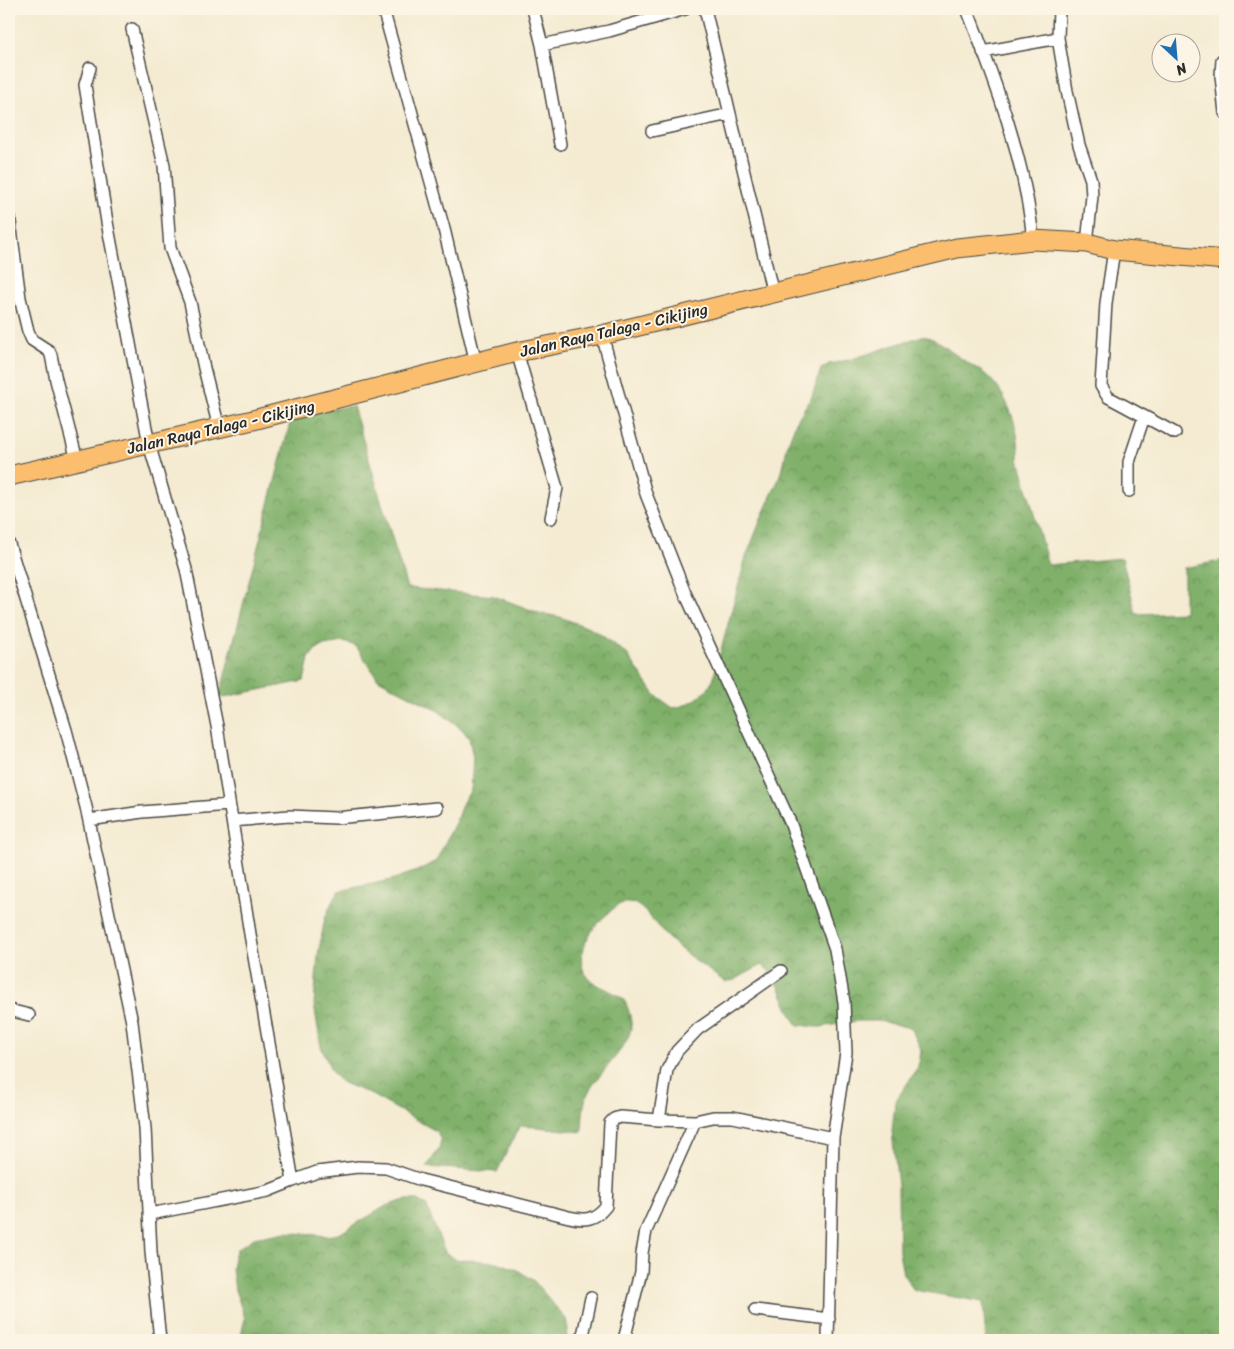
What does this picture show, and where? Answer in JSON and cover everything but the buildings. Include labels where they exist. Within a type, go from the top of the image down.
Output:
[{"type":"main road","name":"Jalan Raya Talaga - Cikijing","points":[[9,476],[219,428],[517,352],[602,335],[957,248],[1033,240],[1087,243],[1114,250],[1225,260]]},
{"type":"street","points":[[383,9],[444,229],[476,363]]},
{"type":"street","points":[[533,9],[542,45],[560,144]]},
{"type":"street","points":[[542,45],[609,31],[685,9]]},
{"type":"street","points":[[704,9],[773,294]]},
{"type":"street","points":[[967,9],[1006,116],[1030,207],[1033,240]]},
{"type":"street","points":[[1059,9],[1058,38],[1079,145],[1091,180],[1092,196],[1087,243]]},
{"type":"street","points":[[132,29],[164,165],[170,248],[190,302],[219,428]]},
{"type":"street","points":[[983,52],[1058,38]]},
{"type":"street","points":[[1222,60],[1221,76],[1225,113]]},
{"type":"street","points":[[90,68],[85,85],[107,222],[149,444],[186,568],[217,726],[294,1181]]},
{"type":"street","points":[[652,131],[730,114]]},
{"type":"street","points":[[9,214],[20,298],[28,330],[32,340],[51,355],[76,460]]},
{"type":"street","points":[[1114,250],[1106,303],[1101,386],[1108,397],[1175,433]]},
{"type":"street","points":[[602,335],[646,494],[685,593],[790,822],[835,949],[844,1002],[846,1053],[833,1138],[828,1340]]},
{"type":"street","points":[[517,352],[556,481],[557,488],[551,518]]},
{"type":"street","points":[[1129,492],[1129,462],[1144,416]]},
{"type":"street","points":[[9,544],[66,730],[88,820],[132,1022],[145,1128],[151,1252],[160,1340]]},
{"type":"street","points":[[88,820],[142,812],[229,805]]},
{"type":"street","points":[[232,821],[289,816],[336,818],[437,808]]},
{"type":"street","points":[[659,1120],[666,1070],[677,1051],[698,1029],[781,971]]},
{"type":"street","points":[[9,1010],[29,1016]]},
{"type":"street","points":[[150,1214],[268,1191],[317,1172],[358,1167],[386,1168],[421,1180],[580,1220],[590,1219],[600,1214],[606,1206],[610,1123],[620,1117],[695,1121],[713,1117],[733,1117],[833,1138]]},
{"type":"street","points":[[624,1340],[641,1272],[646,1231],[695,1121]]},
{"type":"street","points":[[582,1340],[591,1298]]},
{"type":"street","points":[[755,1310],[829,1319]]},
{"type":"green space","points":[[922,336],[937,341],[985,374],[1000,391],[1015,424],[1019,459],[1048,565],[1122,558],[1136,614],[1184,612],[1184,568],[1225,560],[1225,1340],[986,1340],[983,1302],[914,1290],[903,1274],[899,1252],[898,1186],[892,1131],[895,1102],[917,1069],[920,1059],[921,1049],[911,1028],[879,1021],[857,1021],[820,1027],[798,1025],[774,977],[762,965],[734,980],[725,982],[675,944],[638,905],[632,903],[620,904],[604,917],[592,931],[583,949],[581,958],[586,975],[593,982],[623,999],[628,1009],[631,1025],[625,1044],[589,1091],[583,1111],[582,1132],[520,1125],[497,1172],[427,1167],[439,1149],[441,1140],[436,1131],[372,1095],[341,1082],[333,1074],[321,1047],[314,1004],[318,955],[325,918],[333,900],[339,891],[391,880],[417,871],[436,861],[463,802],[471,790],[473,758],[469,738],[462,729],[437,710],[378,679],[356,646],[344,642],[324,645],[315,650],[309,658],[304,681],[219,698],[292,415],[353,406],[407,588],[494,596],[539,613],[560,617],[589,628],[627,654],[655,695],[673,708],[685,705],[696,699],[713,680],[746,557],[782,472],[788,443],[796,422],[812,396],[821,369],[829,364],[849,360]]},
{"type":"green space","points":[[405,1200],[417,1200],[426,1205],[445,1252],[454,1259],[497,1262],[516,1269],[533,1280],[566,1319],[568,1329],[566,1340],[240,1340],[245,1318],[235,1290],[232,1269],[237,1249],[254,1238],[286,1232],[327,1236],[339,1234],[386,1206]]}]
